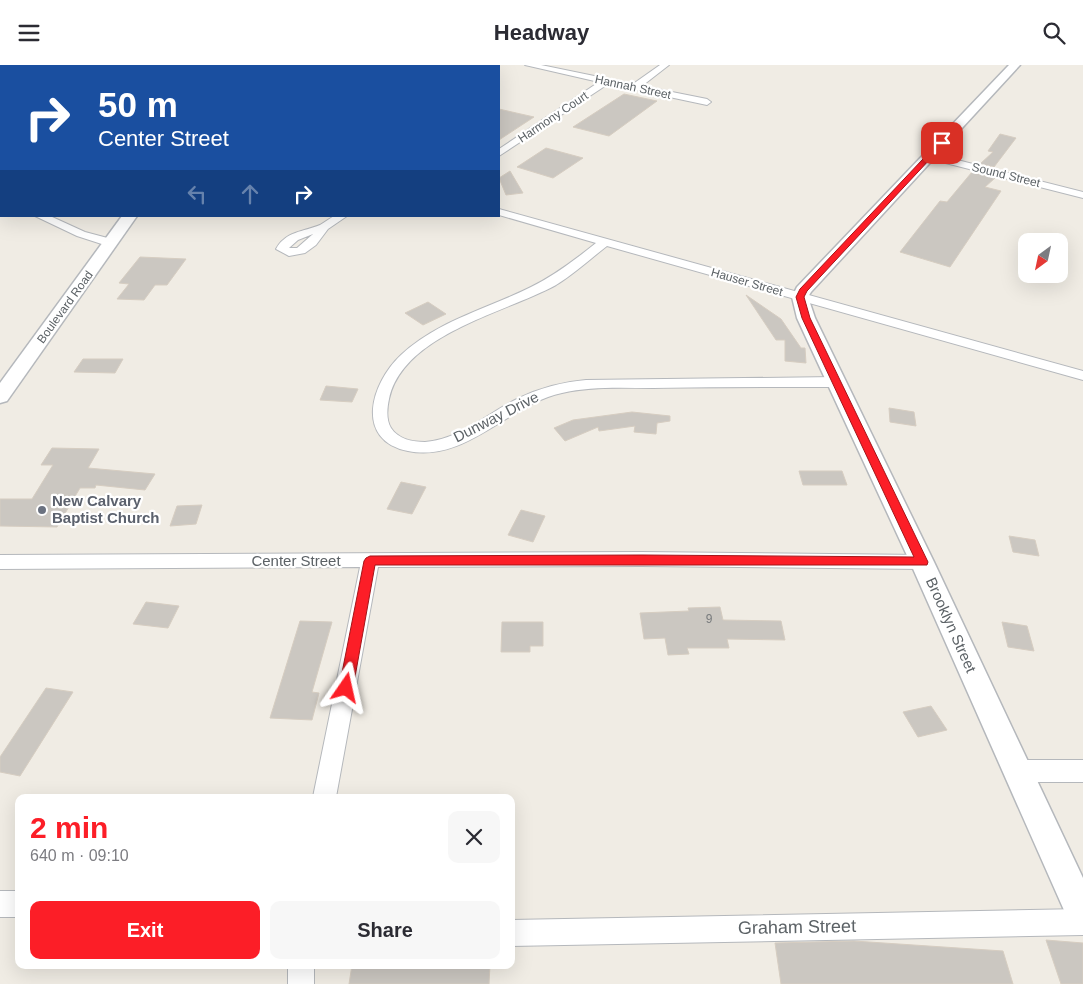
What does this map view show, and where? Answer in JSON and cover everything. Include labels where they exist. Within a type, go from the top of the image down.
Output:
[{"type":"street","name":"Hannah Street","points":[[529,65],[707,102]]},
{"type":"street","points":[[635,87],[665,65]]},
{"type":"street","points":[[800,297],[803,291],[1015,65]]},
{"type":"street","name":"Harmony Court","points":[[500,152],[607,81]]},
{"type":"street","name":"Sound Street","points":[[930,155],[1083,195]]},
{"type":"street","name":"Hauser Street","points":[[500,212],[1083,376]]},
{"type":"street","points":[[42,217],[81,235],[111,243]]},
{"type":"street","name":"Boulevard Road","points":[[0,397],[129,217]]},
{"type":"street","points":[[324,227],[340,217]]},
{"type":"street","name":"Dunway Drive","points":[[605,242],[550,282],[456,325],[425,343],[406,358],[392,373],[381,398],[379,417],[387,435],[400,443],[417,447],[451,441],[524,401],[543,393],[572,386],[836,382]]},
{"type":"street","name":"Brooklyn Street","points":[[800,297],[806,318],[922,562],[1083,914]]},
{"type":"street","name":"Center Street","points":[[0,562],[651,559],[922,562]]},
{"type":"street","points":[[326,794],[370,561]]},
{"type":"street","points":[[1018,771],[1083,771]]},
{"type":"street","points":[[0,904],[15,904]]},
{"type":"street","name":"Graham Street","points":[[515,933],[1083,922]]},
{"type":"street","points":[[300,984],[301,969]]},
{"type":"building","points":[[624,94],[657,101],[609,136],[573,127]]},
{"type":"building","points":[[500,109],[534,117],[500,139]]},
{"type":"building","points":[[1000,134],[1016,138],[994,167],[980,164],[993,152],[988,151]]},
{"type":"building","points":[[546,148],[583,158],[553,178],[517,167]]},
{"type":"building","points":[[510,171],[523,193],[506,195],[500,177]]},
{"type":"building","points":[[972,172],[995,178],[985,187],[1001,191],[950,267],[900,252],[940,201],[947,202]]},
{"type":"building","points":[[140,257],[186,259],[167,285],[155,285],[144,300],[117,299],[129,284],[119,283]]},
{"type":"building","points":[[746,295],[781,319],[801,348],[805,348],[806,363],[785,361],[785,340],[776,340]]},
{"type":"building","points":[[428,302],[446,314],[423,325],[405,313]]},
{"type":"building","points":[[83,359],[123,359],[115,373],[74,372]]},
{"type":"building","points":[[326,386],[358,389],[352,402],[320,400]]},
{"type":"building","points":[[889,408],[914,412],[916,426],[890,422]]},
{"type":"building","points":[[632,412],[670,416],[670,421],[657,423],[656,434],[634,432],[635,426],[599,431],[598,427],[565,441],[554,428],[573,420]]},
{"type":"building","points":[[52,448],[99,449],[88,468],[155,474],[145,490],[96,485],[95,488],[80,488],[57,527],[0,526],[0,499],[32,499],[53,465],[41,465]]},
{"type":"building","points":[[799,471],[842,471],[847,485],[803,485]]},
{"type":"building","points":[[401,482],[426,487],[412,514],[387,509]]},
{"type":"building","points":[[202,505],[196,524],[170,526],[177,506]]},
{"type":"building","points":[[521,510],[545,516],[533,542],[508,535]]},
{"type":"building","points":[[1009,536],[1035,540],[1039,556],[1013,552]]},
{"type":"building","points":[[146,602],[179,606],[168,628],[133,624]]},
{"type":"building","points":[[720,607],[723,620],[781,621],[785,640],[727,639],[729,648],[687,648],[689,654],[668,655],[665,638],[644,639],[640,613],[689,611],[688,608]]},
{"type":"building","points":[[300,621],[332,622],[312,692],[319,693],[312,720],[270,718]]},
{"type":"building","points":[[502,622],[543,622],[543,646],[530,646],[530,652],[501,652]]},
{"type":"building","points":[[1002,622],[1027,626],[1034,651],[1008,647]]},
{"type":"building","points":[[46,688],[73,692],[20,776],[0,772],[0,757]]},
{"type":"building","points":[[931,706],[947,730],[918,737],[903,712]]},
{"type":"building","points":[[1046,940],[1083,943],[1083,984],[1061,984]]},
{"type":"building","points":[[854,941],[1003,951],[1013,984],[781,984],[775,943]]},
{"type":"building","points":[[351,969],[490,969],[489,984],[349,984]]},
{"type":"place","name":"New Calvary Baptist Church","points":[[42,510]]},
{"type":"route","points":[[346,688],[370,561],[642,559],[922,562],[806,318],[800,297],[803,291],[942,143]]}]
